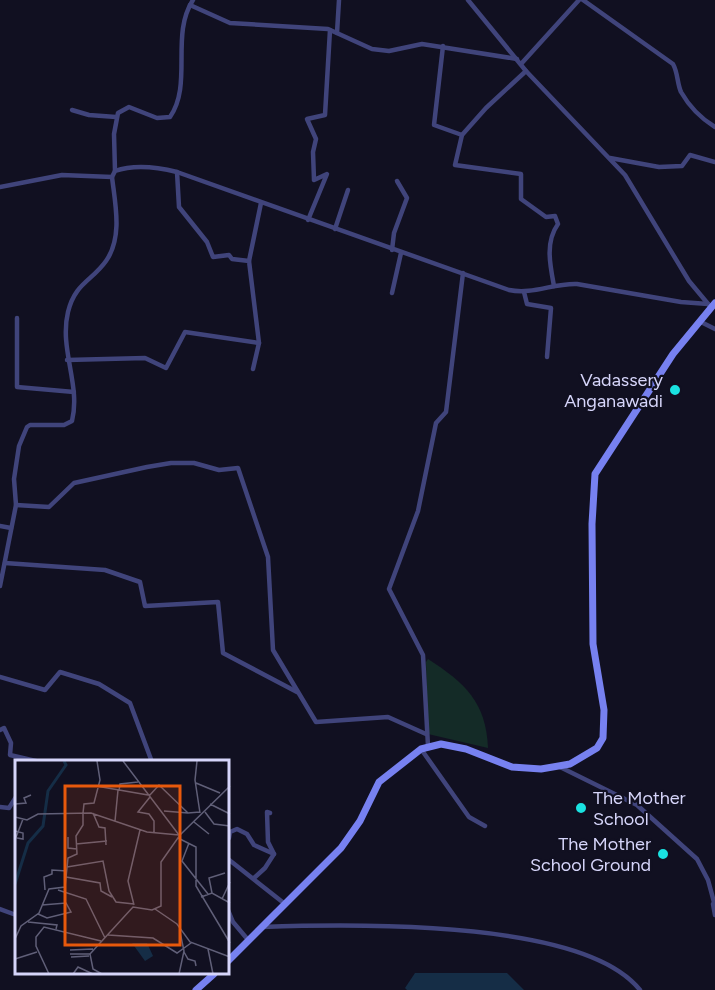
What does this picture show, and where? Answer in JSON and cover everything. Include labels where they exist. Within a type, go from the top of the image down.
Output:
[{"type":"main road","points":[[230,959],[349,837],[379,782],[425,747],[441,744],[466,749],[512,766],[560,767],[590,754],[600,744],[604,728],[603,695],[593,644],[592,524],[595,474],[673,354],[712,304]]},
{"type":"main road","points":[[196,990],[213,975]]},
{"type":"street","points":[[337,33],[339,0]]},
{"type":"street","points":[[468,0],[526,71],[625,175],[689,281],[712,304]]},
{"type":"street","points":[[521,64],[581,0],[673,64],[678,73],[680,91],[702,120],[715,127]]},
{"type":"street","points":[[0,586],[16,506],[14,479],[20,446],[27,427],[36,424],[64,425],[72,421],[74,392],[68,360],[66,329],[68,311],[84,280],[107,260],[112,244],[118,217],[112,177],[115,171],[116,117],[126,107],[157,118],[170,117],[178,106],[182,24],[192,2],[230,23],[330,30],[372,49],[389,51],[422,44],[517,60]]},
{"type":"street","points":[[308,220],[327,174],[315,180],[313,152],[316,139],[307,119],[325,115],[330,30]]},
{"type":"street","points":[[443,46],[434,124],[462,135]]},
{"type":"street","points":[[526,71],[486,108],[462,135],[455,165],[521,174],[520,199],[546,217],[555,216],[558,224],[551,233],[549,260],[554,286]]},
{"type":"street","points":[[72,110],[89,115],[116,117]]},
{"type":"street","points":[[610,159],[659,167],[682,166],[690,155],[715,162]]},
{"type":"street","points":[[115,171],[127,168],[159,168],[177,172],[510,290],[524,292],[561,283],[577,284],[681,302],[712,304]]},
{"type":"street","points":[[177,172],[180,207],[207,242],[213,257],[229,255],[232,259],[249,261]]},
{"type":"street","points":[[0,188],[62,175],[112,177]]},
{"type":"street","points":[[392,250],[394,233],[407,198],[397,181]]},
{"type":"street","points":[[335,229],[348,190]]},
{"type":"street","points":[[253,369],[259,343],[249,261],[261,203]]},
{"type":"street","points":[[392,293],[401,253]]},
{"type":"street","points":[[463,273],[446,412],[436,423],[418,510],[389,589],[423,655],[425,747],[469,817],[485,826]]},
{"type":"street","points":[[524,292],[527,304],[552,309],[547,357]]},
{"type":"street","points":[[17,318],[17,387],[74,392]]},
{"type":"street","points":[[699,321],[715,329]]},
{"type":"street","points":[[68,360],[145,358],[166,368],[185,332],[259,343]]},
{"type":"street","points":[[16,506],[49,507],[74,483],[171,463],[194,464],[219,470],[238,468],[268,557],[273,650],[316,722],[388,717],[426,734]]},
{"type":"street","points":[[0,526],[11,528]]},
{"type":"street","points":[[5,563],[105,570],[140,582],[145,606],[218,602],[223,653],[298,693]]},
{"type":"street","points":[[0,677],[45,690],[60,672],[99,684],[130,703],[151,760]]},
{"type":"street","points":[[0,730],[4,729],[11,743],[10,755],[31,760]]},
{"type":"street","points":[[560,767],[637,805],[697,860],[708,880],[715,915]]},
{"type":"street","points":[[0,807],[9,808],[15,798]]},
{"type":"street","points":[[270,813],[267,812],[268,842],[274,854]]},
{"type":"street","points":[[230,832],[237,829],[247,834],[254,845],[274,854]]},
{"type":"street","points":[[254,878],[265,868],[274,854]]},
{"type":"street","points":[[230,860],[285,904]]},
{"type":"street","points":[[0,909],[15,915]]},
{"type":"street","points":[[230,916],[232,922],[249,941]]},
{"type":"street","points":[[262,927],[368,927],[392,924],[474,931],[549,944],[578,953],[609,965],[640,990]]},
{"type":"green space","points":[[428,659],[453,677],[471,695],[483,718],[488,748],[428,734],[426,662]]},
{"type":"water","points":[[415,973],[507,973],[524,990],[407,990],[405,988]]},
{"type":"place","name":"Vadassery Anganawadi","points":[[675,390]]},
{"type":"place","name":"The Mother School","points":[[581,808]]},
{"type":"place","name":"The Mother School Ground","points":[[663,854]]}]
